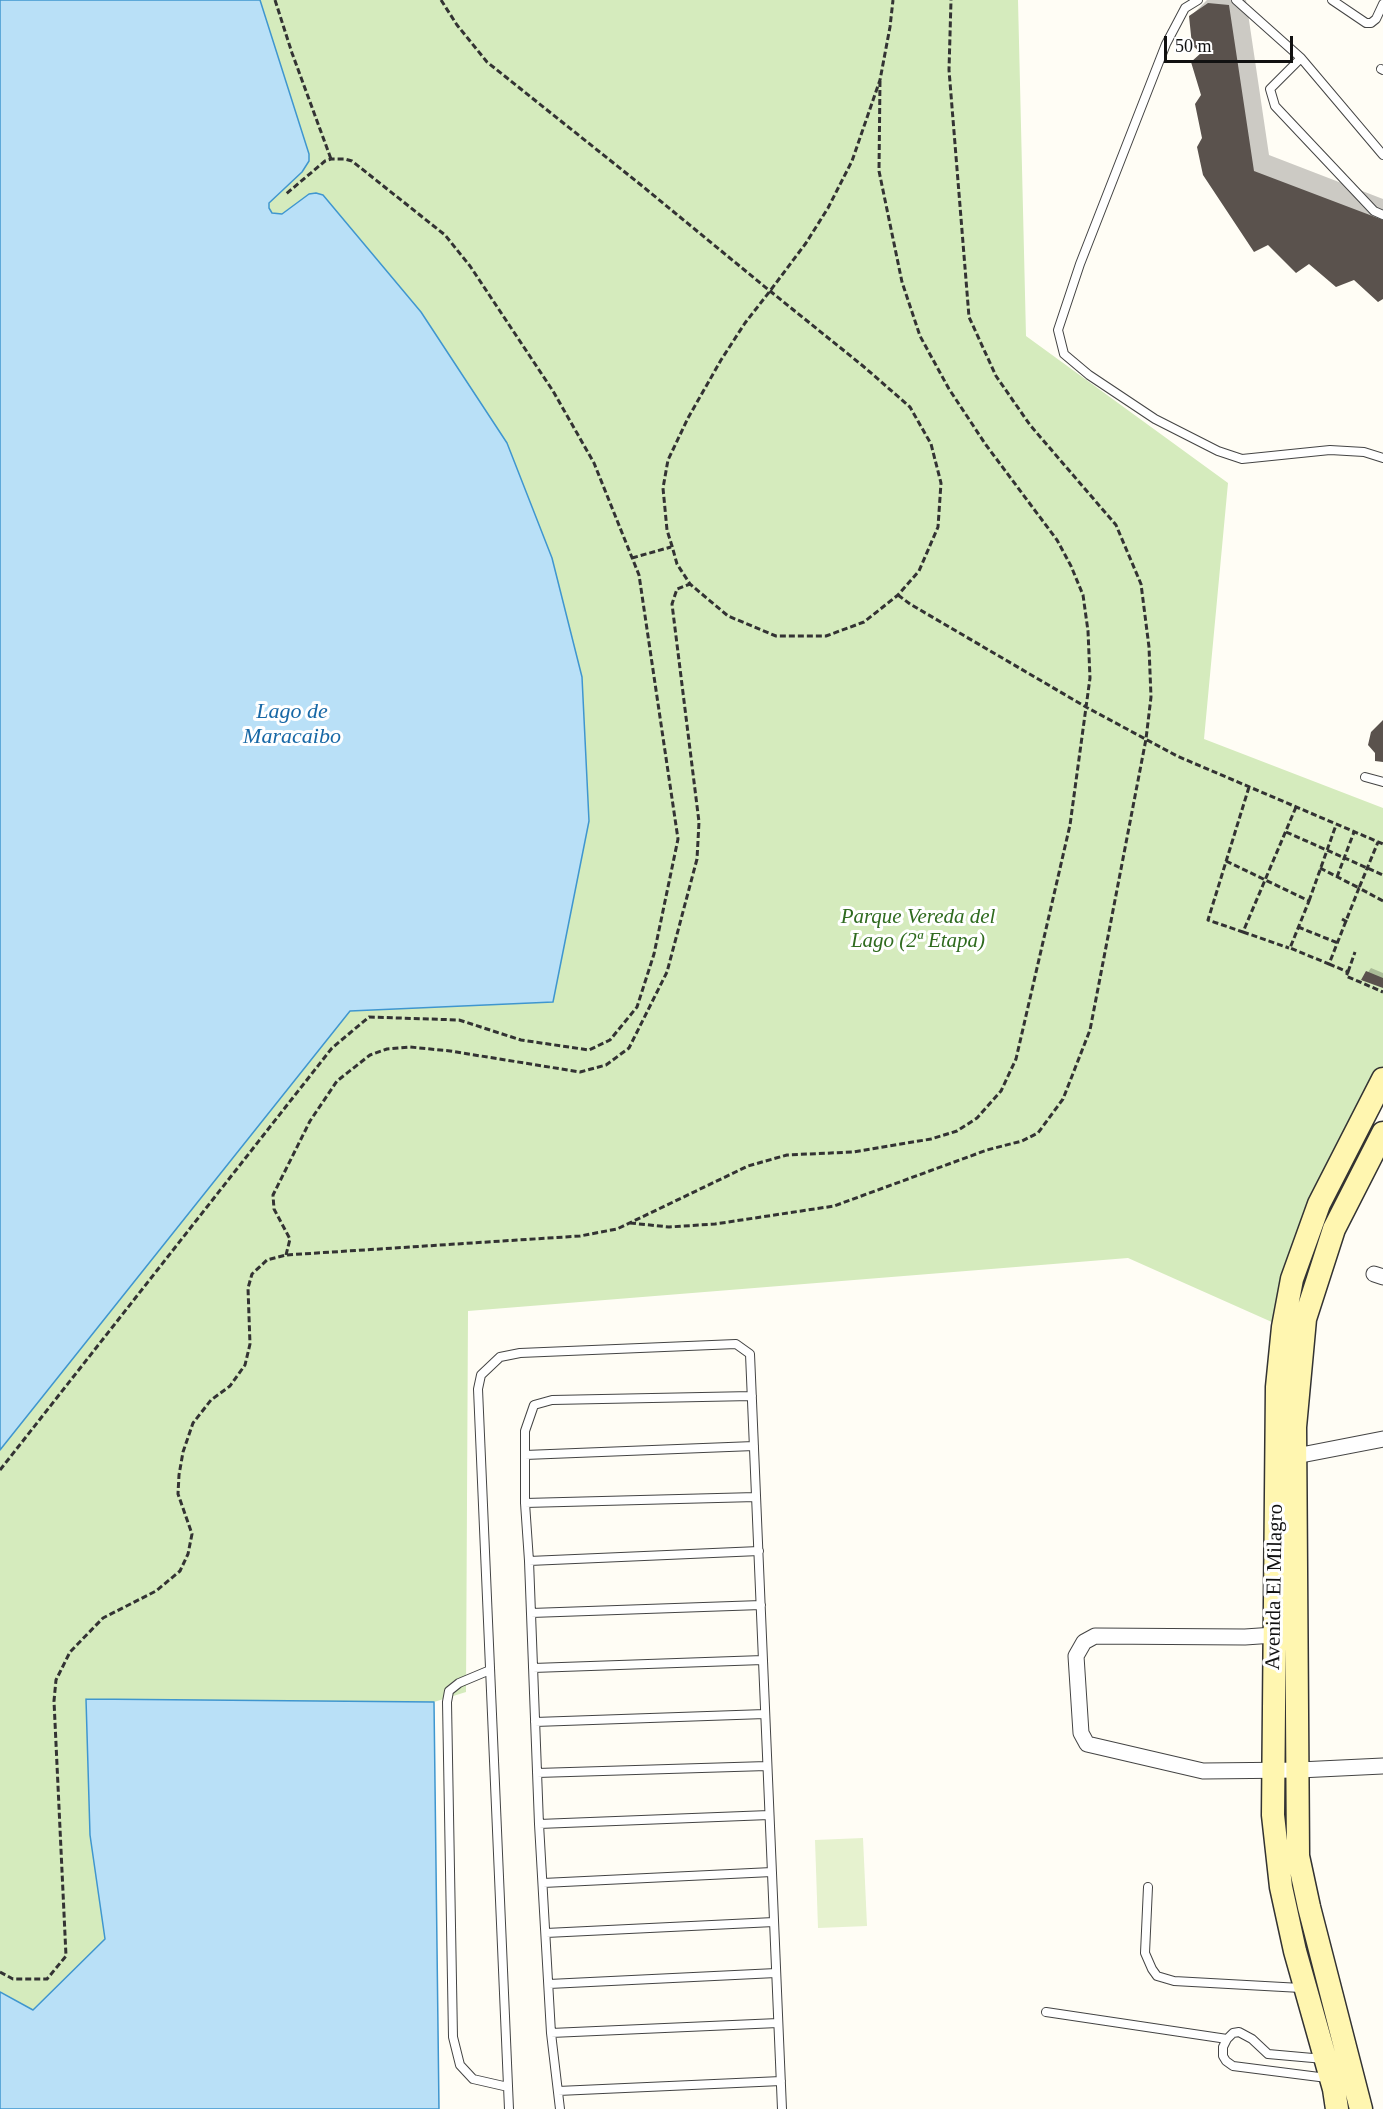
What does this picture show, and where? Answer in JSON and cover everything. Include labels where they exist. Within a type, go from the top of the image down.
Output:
[{"type":"main road","name":"Avenida El Milagro","points":[[1337,2109],[1281,1887],[1273,1815],[1277,1387],[1283,1327],[1292,1279],[1319,1204],[1383,1079]]},
{"type":"main road","name":"Avenida El Milagro","points":[[1361,2109],[1298,1856],[1295,1427],[1305,1319],[1334,1229],[1383,1133]]},
{"type":"street","points":[[1296,1456],[1383,1439]]},
{"type":"street","points":[[1274,1635],[1245,1637],[1095,1636],[1084,1642],[1076,1656],[1081,1733],[1087,1744],[1203,1771],[1383,1766]]},
{"type":"lane","points":[[1198,0],[1185,8],[1166,44],[1080,264],[1058,330],[1064,354],[1089,375],[1155,419],[1218,451],[1242,459],[1330,450],[1364,452],[1383,458]]},
{"type":"lane","points":[[1236,0],[1300,58],[1383,155]]},
{"type":"lane","points":[[1332,0],[1366,23],[1371,23],[1376,19],[1383,4]]},
{"type":"lane","points":[[1300,58],[1269,89],[1275,106],[1374,211],[1383,215]]},
{"type":"lane","points":[[1365,777],[1383,782]]},
{"type":"lane","points":[[509,2109],[478,1389],[481,1375],[500,1357],[520,1353],[736,1344],[750,1354],[782,2109]]},
{"type":"lane","points":[[560,2109],[551,2033],[539,1824],[525,1503],[525,1431],[534,1406],[552,1400],[752,1396]]},
{"type":"lane","points":[[525,1455],[754,1446]]},
{"type":"lane","points":[[525,1503],[756,1497]]},
{"type":"lane","points":[[529,1561],[759,1551]]},
{"type":"lane","points":[[531,1613],[761,1605]]},
{"type":"lane","points":[[533,1668],[763,1660]]},
{"type":"lane","points":[[490,1670],[459,1683],[449,1691],[447,1702],[453,2037],[460,2065],[473,2079],[508,2087]]},
{"type":"lane","points":[[535,1722],[765,1714]]},
{"type":"lane","points":[[537,1773],[767,1766]]},
{"type":"lane","points":[[539,1824],[770,1815]]},
{"type":"lane","points":[[543,1882],[772,1872]]},
{"type":"lane","points":[[1148,1887],[1145,1953],[1157,1976],[1174,1981],[1306,1988]]},
{"type":"lane","points":[[546,1933],[774,1922]]},
{"type":"lane","points":[[549,1984],[776,1974]]},
{"type":"lane","points":[[1047,2012],[1227,2039]]},
{"type":"lane","points":[[551,2033],[778,2023]]},
{"type":"lane","points":[[1239,2032],[1252,2039],[1268,2054],[1328,2069],[1233,2066],[1223,2056],[1223,2047],[1233,2033],[1239,2032]]},
{"type":"lane","points":[[558,2091],[781,2081]]},
{"type":"path","points":[[275,0],[331,159]]},
{"type":"path","points":[[441,0],[457,25],[487,62],[770,291],[910,407],[931,444],[941,483],[938,527],[919,571],[898,595],[864,622],[826,636],[776,636],[728,616],[690,584],[677,564],[667,530],[663,488],[668,460],[688,418],[721,360],[770,291],[806,243],[828,208],[852,161],[880,80],[893,0]]},
{"type":"path","points":[[630,1223],[669,1227],[715,1224],[834,1206],[987,1150],[1022,1142],[1038,1133],[1063,1099],[1090,1030],[1146,739],[1151,697],[1149,647],[1141,584],[1116,525],[1030,425],[996,376],[969,317],[949,70],[951,0]]},
{"type":"path","points":[[0,1972],[13,1979],[47,1979],[66,1956],[54,1701],[56,1680],[70,1652],[103,1618],[156,1591],[180,1571],[188,1554],[192,1534],[178,1494],[183,1452],[193,1423],[211,1400],[230,1386],[245,1365],[250,1344],[248,1288],[252,1274],[267,1260],[286,1255],[580,1236],[617,1229],[748,1166],[788,1155],[852,1152],[932,1139],[957,1131],[977,1118],[1001,1091],[1016,1059],[1070,825],[1090,678],[1088,631],[1083,595],[1057,540],[986,445],[949,389],[920,336],[902,282],[879,171],[880,80]]},
{"type":"path","points":[[0,1470],[332,1048],[369,1017],[459,1020],[521,1040],[589,1050],[610,1041],[637,1007],[654,954],[678,839],[639,575],[594,463],[553,391],[470,266],[445,235],[352,161],[345,159],[331,159],[314,168],[286,194]]},
{"type":"path","points":[[632,558],[672,546]]},
{"type":"path","points":[[286,1255],[290,1239],[274,1209],[273,1195],[310,1121],[337,1081],[370,1055],[387,1049],[410,1047],[450,1051],[580,1072],[606,1065],[629,1048],[667,972],[697,859],[699,822],[672,604],[677,589],[690,584]]},
{"type":"path","points":[[898,595],[1086,707],[1177,756],[1383,844]]},
{"type":"path","points":[[1248,787],[1208,920],[1290,948],[1348,972]]},
{"type":"path","points":[[1243,932],[1296,807]]},
{"type":"path","points":[[1290,948],[1336,825]]},
{"type":"path","points":[[1286,832],[1383,875]]},
{"type":"path","points":[[1337,877],[1354,832]]},
{"type":"path","points":[[1329,964],[1378,842]]},
{"type":"path","points":[[1226,861],[1309,901]]},
{"type":"path","points":[[1320,868],[1382,900],[1383,895]]},
{"type":"path","points":[[1298,927],[1338,943]]},
{"type":"path","points":[[1355,952],[1346,976],[1383,992]]},
{"type":"green space","name":"Parque Vereda del Lago (2ª Etapa)","points":[[260,0],[1018,0],[1026,336],[1228,483],[1204,739],[1383,808],[1383,1073],[1362,1119],[1283,1327],[1128,1258],[468,1311],[466,1692],[434,1702],[86,1699],[90,1835],[105,1939],[33,2010],[0,1992],[0,1450],[350,1011],[553,1002],[589,821],[582,677],[552,558],[507,443],[309,194],[282,214],[271,213],[269,203],[302,172],[309,154]]},
{"type":"green space","points":[[863,1838],[867,1926],[818,1928],[815,1840]]},
{"type":"water","name":"Lago de Maracaibo","points":[[0,0],[260,0],[309,154],[309,161],[302,172],[269,203],[269,208],[272,213],[282,214],[309,194],[323,195],[421,312],[507,443],[552,558],[582,677],[589,821],[553,1002],[350,1011],[0,1450]]},
{"type":"water","points":[[86,1699],[434,1702],[439,2109],[0,2109],[0,1992],[33,2010],[105,1939],[90,1835]]},
{"type":"building","points":[[1208,3],[1229,5],[1254,171],[1383,220],[1383,299],[1378,302],[1354,280],[1336,287],[1309,264],[1296,273],[1268,245],[1254,252],[1203,175],[1197,147],[1202,138],[1195,104],[1201,95],[1191,62],[1201,53],[1192,45],[1189,16]]},
{"type":"building","points":[[1383,720],[1383,762],[1375,761],[1375,753],[1368,745],[1371,732]]},
{"type":"building","points":[[1366,971],[1383,978],[1383,988],[1361,980]]}]
